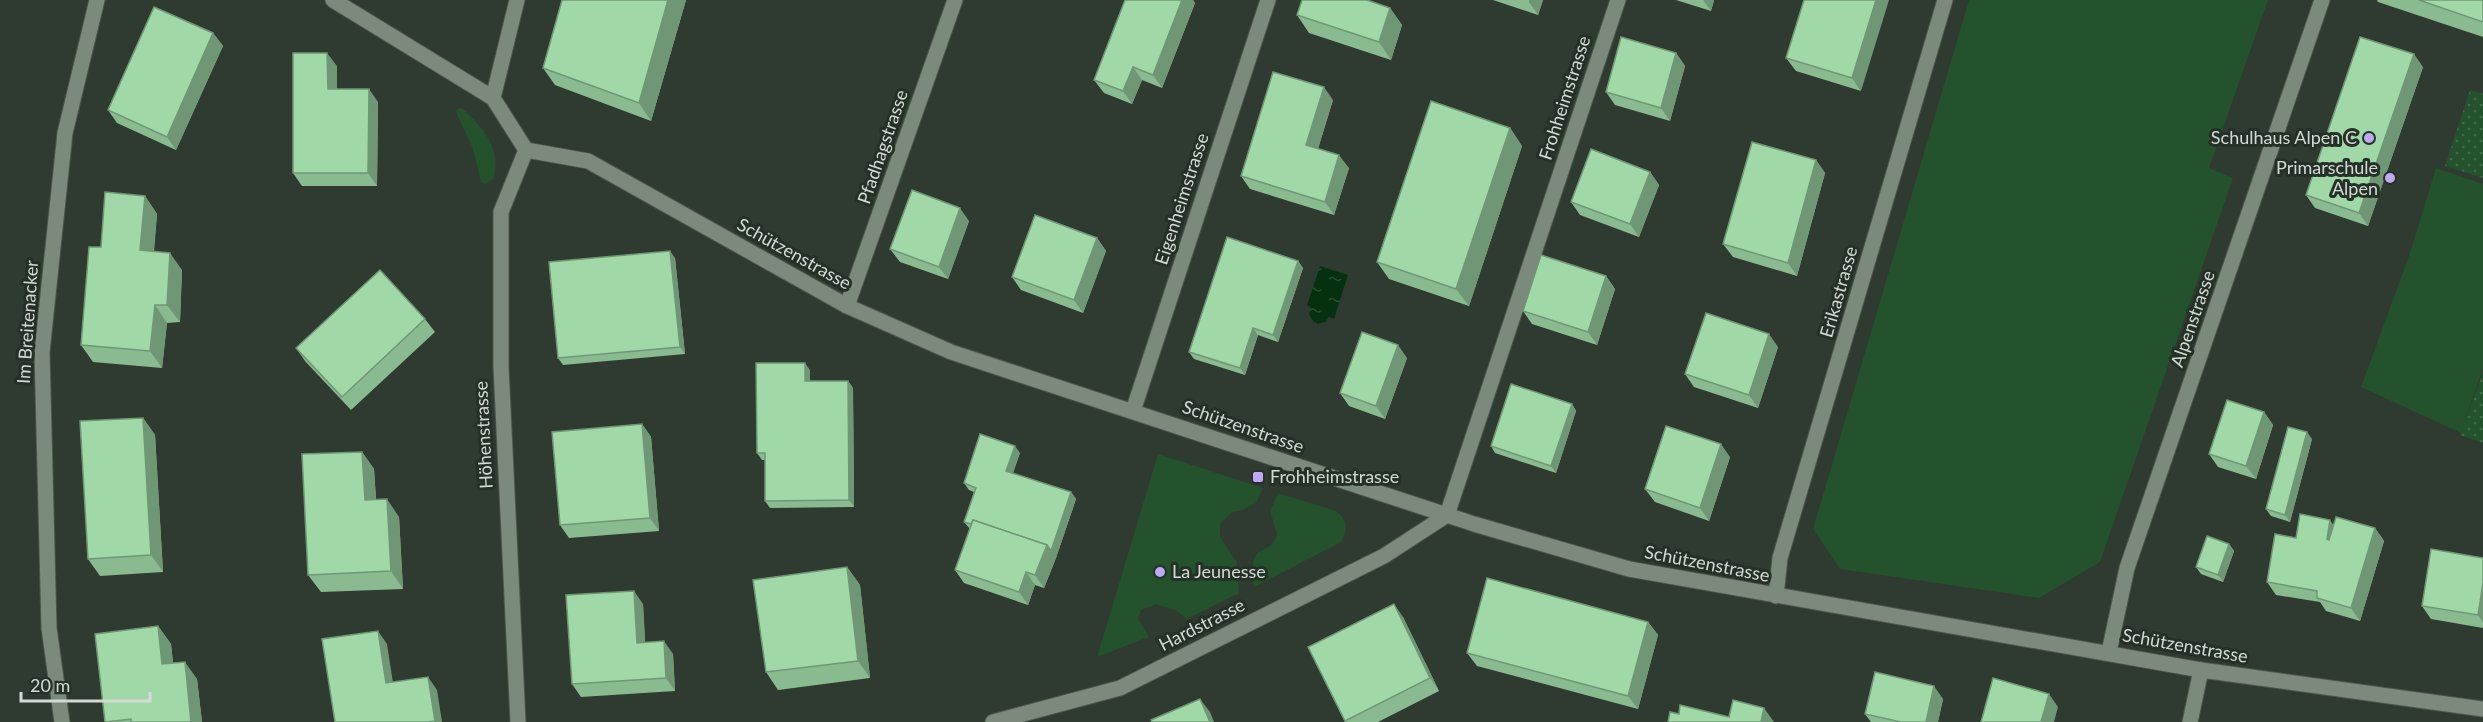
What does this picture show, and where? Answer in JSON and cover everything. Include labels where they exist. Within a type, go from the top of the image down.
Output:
[{"type":"street","name":"Im Breitenacker","points":[[62,722],[49,628],[42,352],[65,133],[97,0]]},
{"type":"street","points":[[333,0],[493,98],[526,150]]},
{"type":"street","points":[[493,98],[517,0]]},
{"type":"street","name":"Pfadhagstrasse","points":[[847,306],[955,0]]},
{"type":"street","name":"Eigenheimstrasse","points":[[1133,411],[1268,0]]},
{"type":"street","name":"Frohheimstrasse","points":[[1447,515],[1618,0]]},
{"type":"street","name":"Erikastrasse","points":[[1776,596],[1780,558],[1945,0]]},
{"type":"street","name":"Alpenstrasse","points":[[2109,652],[2127,568],[2322,0]]},
{"type":"street","name":"Schützenstrasse","points":[[526,150],[588,161],[847,306],[951,352],[1447,515],[1629,569],[2109,652],[2200,670],[2483,709]]},
{"type":"street","name":"Höhenstrasse","points":[[518,722],[501,367],[501,212],[526,150]]},
{"type":"street","name":"Hardstrasse","points":[[993,722],[1120,688],[1384,556],[1447,515]]},
{"type":"street","points":[[2190,722],[2200,670]]},
{"type":"shaded area","points":[[1969,0],[2268,0],[2209,168],[2233,178],[2100,562],[2039,598],[1840,569],[1813,529]]},
{"type":"shaded area","points":[[2470,90],[2483,94],[2483,178],[2445,166]]},
{"type":"shaded area","points":[[462,108],[483,130],[495,156],[494,178],[485,184],[481,182],[473,149],[456,112],[457,109]]},
{"type":"shaded area","points":[[2436,168],[2483,184],[2483,368],[2461,433],[2361,387],[2409,256]]},
{"type":"shaded area","points":[[2483,372],[2483,443],[2460,435]]},
{"type":"shaded area","points":[[1158,454],[1263,488],[1256,503],[1232,512],[1220,524],[1220,537],[1237,563],[1239,593],[1187,619],[1177,611],[1156,604],[1141,610],[1138,619],[1149,637],[1097,657]]},
{"type":"shaded area","points":[[1278,493],[1336,511],[1345,522],[1345,533],[1341,542],[1254,587],[1255,557],[1257,553],[1269,547],[1277,534],[1270,511]]},
{"type":"water","points":[[1320,266],[1348,275],[1334,319],[1329,317],[1325,322],[1318,324],[1313,321],[1309,314],[1311,308],[1307,305]]},
{"type":"building","points":[[562,0],[668,0],[639,103],[543,68]]},
{"type":"building","points":[[1125,0],[1182,0],[1153,75],[1133,67],[1123,91],[1094,80]]},
{"type":"building","points":[[1302,0],[1367,0],[1390,8],[1379,42],[1297,15]]},
{"type":"building","points":[[1804,0],[1876,0],[1852,78],[1786,58]]},
{"type":"building","points":[[2419,0],[2483,0],[2483,22]]},
{"type":"building","points":[[154,7],[213,33],[167,137],[108,110]]},
{"type":"building","points":[[1621,37],[1676,53],[1661,108],[1606,92]]},
{"type":"building","name":"Schulhaus Alpen C","points":[[2360,37],[2414,54],[2359,213],[2306,195]]},
{"type":"building","points":[[293,53],[327,53],[328,89],[369,89],[368,173],[293,173]]},
{"type":"building","points":[[1273,72],[1324,87],[1306,145],[1339,155],[1325,202],[1241,176]]},
{"type":"building","points":[[1431,101],[1510,128],[1456,289],[1377,262]]},
{"type":"building","points":[[1752,142],[1816,160],[1788,263],[1723,244]]},
{"type":"building","points":[[1591,149],[1650,172],[1630,224],[1571,202]]},
{"type":"building","points":[[912,190],[960,208],[939,267],[890,249]]},
{"type":"building","points":[[105,192],[145,196],[140,250],[170,253],[167,305],[155,305],[150,351],[81,345],[89,247],[101,247]]},
{"type":"building","points":[[1035,215],[1097,238],[1074,300],[1012,277]]},
{"type":"building","points":[[1227,237],[1298,261],[1273,335],[1253,328],[1240,368],[1189,352]]},
{"type":"building","points":[[670,251],[680,347],[558,358],[549,262]]},
{"type":"building","points":[[1541,255],[1606,276],[1588,332],[1523,311]]},
{"type":"building","points":[[380,270],[425,319],[342,397],[296,348]]},
{"type":"building","points":[[1706,313],[1769,334],[1749,395],[1685,374]]},
{"type":"building","points":[[1362,332],[1398,345],[1376,406],[1340,393]]},
{"type":"building","points":[[756,363],[805,363],[805,381],[848,381],[849,500],[765,501],[765,453],[757,453]]},
{"type":"building","points":[[1511,384],[1572,404],[1551,466],[1491,446]]},
{"type":"building","points":[[2227,400],[2264,412],[2246,466],[2209,454]]},
{"type":"building","points":[[143,418],[151,555],[88,559],[80,421]]},
{"type":"building","points":[[642,424],[650,518],[560,525],[552,432]]},
{"type":"building","points":[[1666,426],[1721,444],[1700,508],[1645,489]]},
{"type":"building","points":[[2288,427],[2307,432],[2285,515],[2266,509]]},
{"type":"building","points":[[980,434],[1015,446],[1006,471],[1071,492],[1051,551],[1047,545],[973,520],[971,524],[964,522],[976,488],[964,483]]},
{"type":"building","points":[[362,452],[365,500],[387,499],[391,571],[308,575],[302,454]]},
{"type":"building","points":[[2300,514],[2330,520],[2327,539],[2329,540],[2336,517],[2375,528],[2351,608],[2317,598],[2317,591],[2267,582],[2275,534],[2296,538]]},
{"type":"building","points":[[973,520],[1047,545],[1035,575],[1026,572],[1019,592],[955,570]]},
{"type":"building","points":[[2207,536],[2229,544],[2218,575],[2196,567]]},
{"type":"building","points":[[2431,549],[2483,558],[2483,583],[2478,615],[2422,606]]},
{"type":"building","points":[[847,567],[858,661],[766,672],[753,580]]},
{"type":"building","points":[[1487,578],[1648,622],[1628,696],[1467,653]]},
{"type":"building","points":[[634,591],[637,643],[664,641],[666,678],[572,684],[566,595]]},
{"type":"building","points":[[1394,604],[1430,678],[1345,721],[1308,647]]},
{"type":"building","points":[[158,626],[162,664],[185,662],[191,722],[131,722],[131,719],[105,722],[95,634]]},
{"type":"building","points":[[378,631],[386,683],[428,677],[435,721],[335,722],[322,639]]},
{"type":"building","points":[[1875,672],[1934,686],[1926,722],[1901,722],[1865,714]]},
{"type":"building","points":[[1993,678],[2049,694],[2041,722],[1981,722]]},
{"type":"building","points":[[1200,699],[1210,722],[1152,722],[1151,720]]},
{"type":"building","points":[[1733,700],[1764,708],[1761,722],[1668,722],[1670,712],[1679,714],[1680,705],[1729,717]]},
{"type":"place","name":"Schulhaus Alpen C","points":[[2369,138]]},
{"type":"place","name":"Primarschule Alpen","points":[[2390,178]]},
{"type":"place","name":"Frohheimstrasse","points":[[1258,477]]},
{"type":"place","name":"La Jeunesse","points":[[1160,572]]}]
